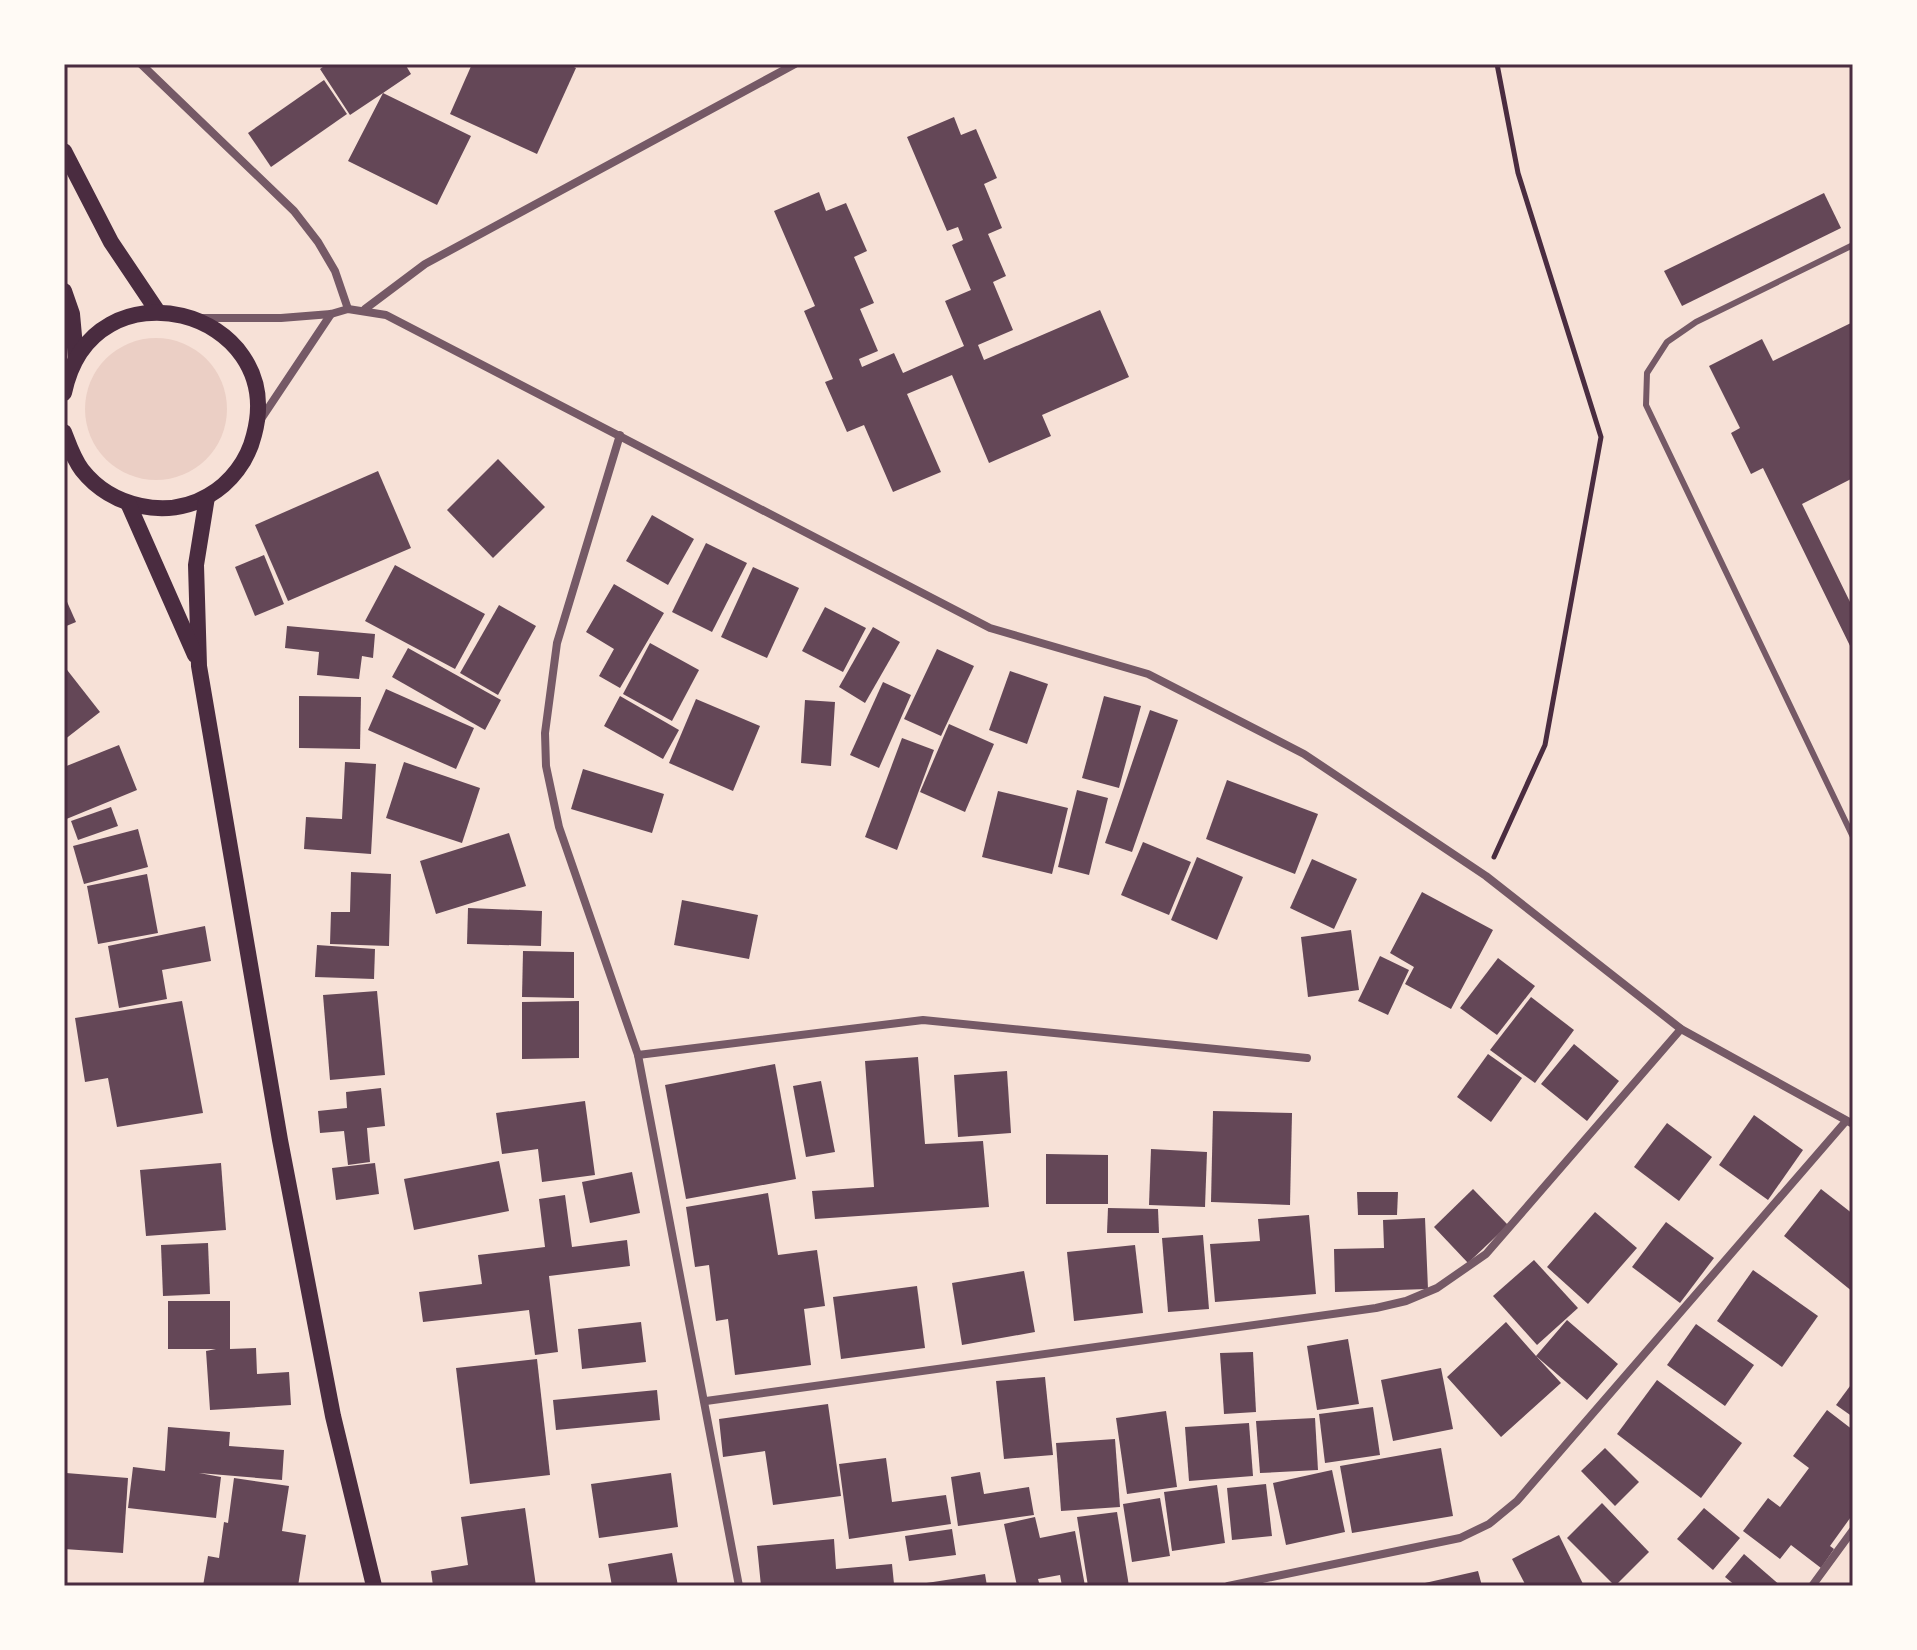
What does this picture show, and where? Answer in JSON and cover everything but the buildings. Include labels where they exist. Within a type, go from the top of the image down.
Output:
[{"type":"main road","points":[[64,151],[111,242],[158,312]]},
{"type":"main road","points":[[64,291],[72,314],[76,358]]},
{"type":"main road","points":[[64,393],[76,358],[95,337],[113,323],[135,315],[158,312],[195,318],[219,331],[237,350],[251,373],[258,399],[257,425],[251,447],[240,467],[207,497],[169,508],[148,508],[128,503],[97,485],[69,460],[64,432]]},
{"type":"main road","points":[[207,497],[196,565],[199,666],[286,1171],[333,1416],[374,1586]]},
{"type":"main road","points":[[128,503],[199,666]]},
{"type":"street","points":[[141,64],[294,211],[335,271],[348,309]]},
{"type":"street","points":[[365,309],[425,264],[795,64]]},
{"type":"street","points":[[195,318],[281,318],[331,314],[348,309],[365,309],[386,315],[990,628],[1148,674],[1304,754],[1486,876],[1681,1029],[1849,1122],[1517,1501],[1489,1524],[1460,1538],[1228,1586]]},
{"type":"street","points":[[257,425],[331,314]]},
{"type":"street","points":[[620,435],[557,643],[545,733],[546,766],[559,827],[638,1055],[739,1586]]},
{"type":"street","points":[[638,1055],[923,1020],[1307,1058]]},
{"type":"street","points":[[706,1401],[1376,1308],[1406,1301],[1437,1288],[1486,1254],[1681,1029]]},
{"type":"street","points":[[1812,1586],[1853,1530]]},
{"type":"lane","points":[[1853,245],[1696,322],[1667,342],[1647,373],[1646,405],[1853,837]]},
{"type":"path","points":[[1486,876],[1504,830],[1545,745],[1601,437],[1518,173],[1497,64]]},
{"type":"shaded area","points":[[156,338],[183,343],[206,359],[222,382],[227,409],[222,436],[206,459],[183,475],[156,480],[129,475],[106,459],[90,436],[85,409],[90,382],[106,359],[129,343]]}]
